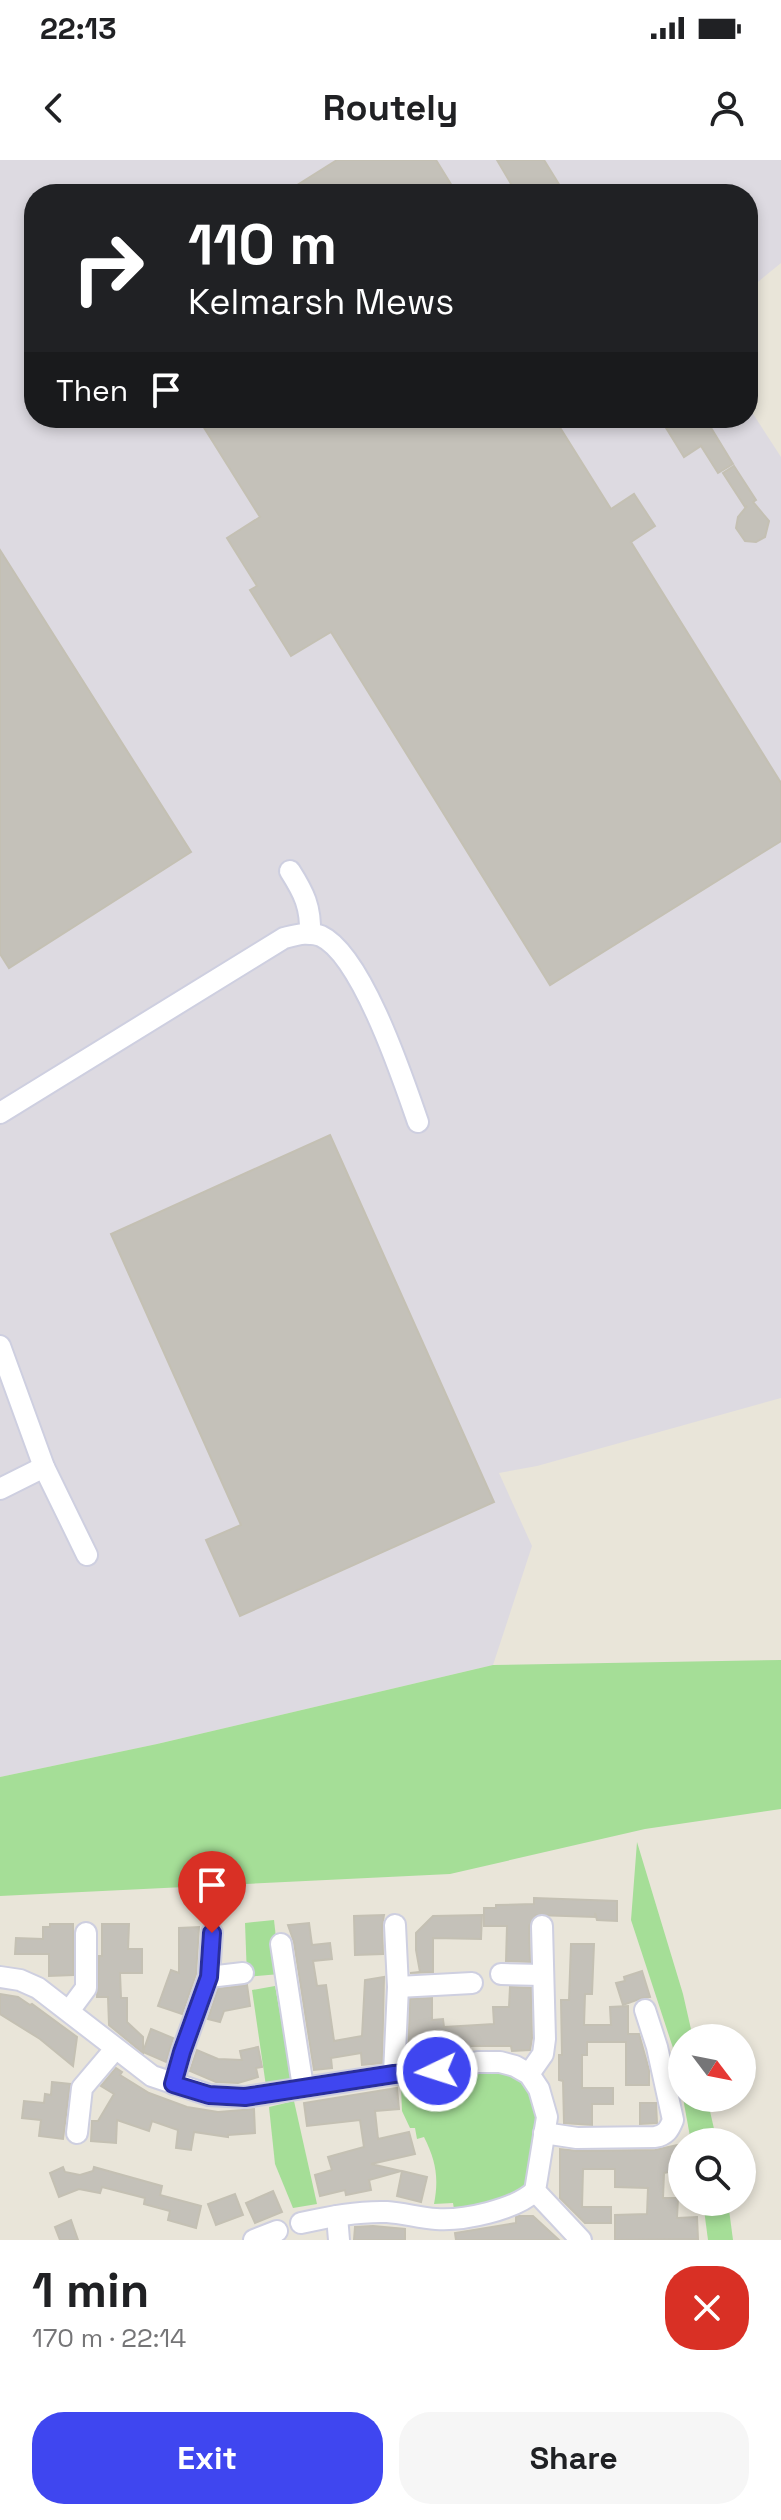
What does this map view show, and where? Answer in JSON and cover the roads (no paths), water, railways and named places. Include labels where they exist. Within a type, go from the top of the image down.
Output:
[{"type":"street","points":[[290,871],[307,898],[311,915],[310,934]]},
{"type":"street","points":[[0,1113],[284,938],[310,934],[333,944],[349,962],[390,1045],[418,1122]]},
{"type":"street","points":[[0,1346],[44,1467],[87,1555]]},
{"type":"street","points":[[0,1489],[44,1467]]},
{"type":"street","points":[[394,2074],[398,1987],[395,1925]]},
{"type":"street","points":[[529,2074],[543,2054],[542,1926]]},
{"type":"street","points":[[69,2011],[86,1988],[86,1933]]},
{"type":"street","points":[[173,2084],[209,1977],[212,1933]]},
{"type":"street","points":[[281,1944],[303,2087]]},
{"type":"street","points":[[209,1977],[243,1973]]},
{"type":"street","points":[[501,1974],[543,1975]]},
{"type":"street","points":[[0,1977],[20,1980],[38,1988],[152,2076],[209,2095],[245,2097],[489,2061],[515,2066],[529,2074],[545,2102],[547,2117],[535,2191],[526,2200],[452,2220],[389,2212],[337,2216],[301,2223]]},
{"type":"street","points":[[398,1987],[472,1983]]},
{"type":"street","points":[[544,2133],[577,2138],[655,2137],[669,2129],[673,2120],[657,2047],[645,2010]]},
{"type":"street","points":[[77,2133],[82,2088],[115,2049]]},
{"type":"street","points":[[535,2191],[581,2240]]},
{"type":"street","points":[[337,2216],[339,2240]]},
{"type":"street","points":[[254,2240],[277,2231]]}]
